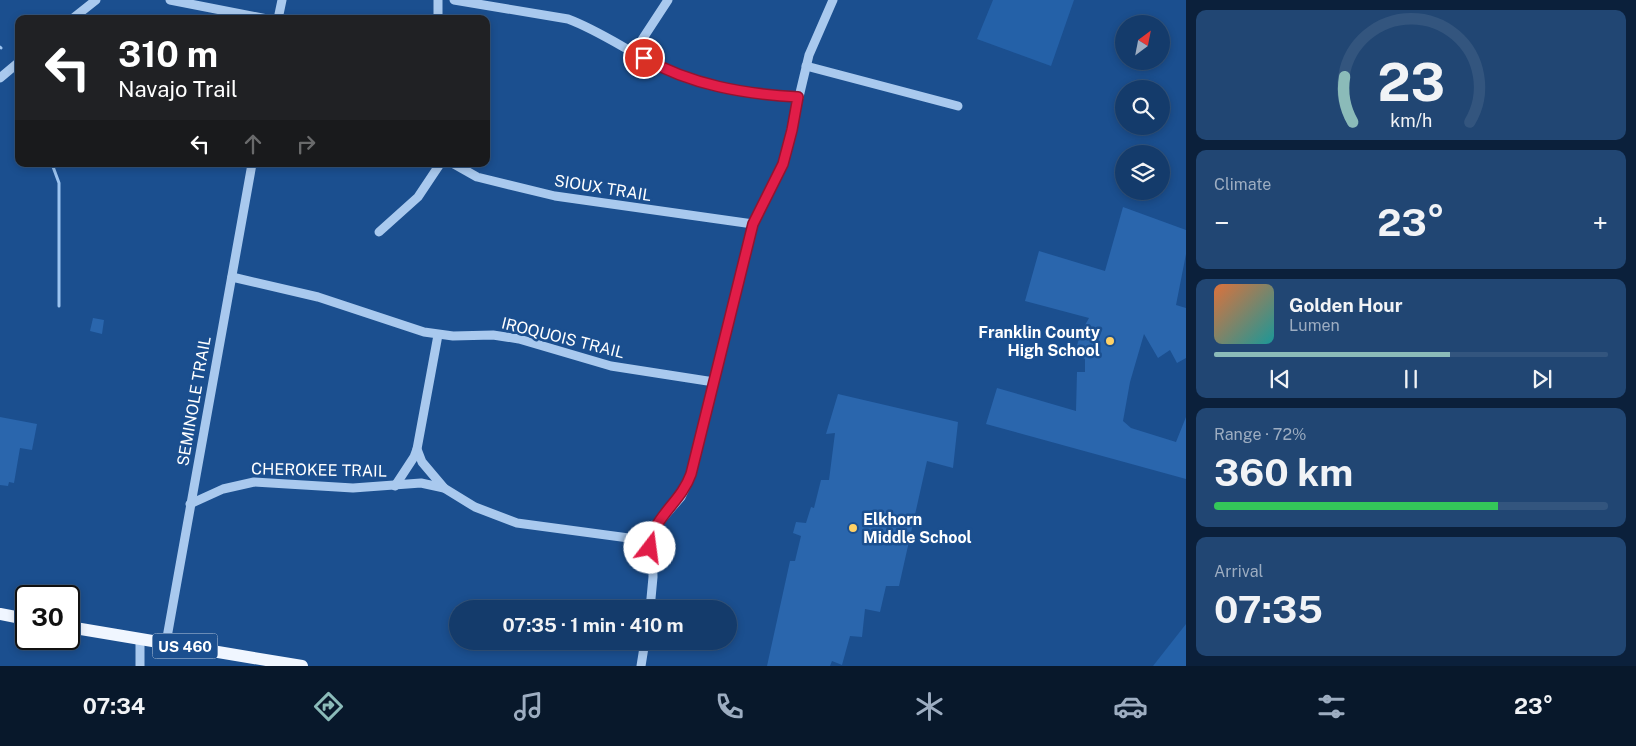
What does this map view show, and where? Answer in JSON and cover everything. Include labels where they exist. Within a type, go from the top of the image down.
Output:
[{"type":"main road","points":[[0,614],[15,617]]},
{"type":"main road","name":"US 460","points":[[80,628],[294,665]]},
{"type":"street","points":[[77,15],[96,0]]},
{"type":"street","points":[[170,0],[247,15]]},
{"type":"street","points":[[279,15],[282,0]]},
{"type":"street","points":[[438,0],[438,15]]},
{"type":"street","points":[[454,0],[568,19],[583,24],[666,70],[702,83],[798,97]]},
{"type":"street","points":[[634,52],[668,0]]},
{"type":"street","points":[[651,600],[653,577],[651,541],[656,526],[681,497],[686,486],[753,224],[783,164],[808,54],[833,0]]},
{"type":"street","points":[[0,78],[15,65]]},
{"type":"street","points":[[806,66],[958,106]]},
{"type":"street","name":"SEMINOLE TRAIL","points":[[166,643],[251,167]]},
{"type":"street","points":[[379,232],[418,197],[438,167]]},
{"type":"street","name":"SIOUX TRAIL","points":[[459,167],[477,177],[555,196],[753,224]]},
{"type":"street","name":"IROQUOIS TRAIL","points":[[232,277],[318,297],[407,327],[438,334],[493,335],[519,339],[611,366],[714,382]]},
{"type":"street","points":[[395,486],[414,457],[417,449],[438,334]]},
{"type":"street","points":[[417,449],[422,462],[444,488]]},
{"type":"street","name":"CHEROKEE TRAIL","points":[[190,504],[223,489],[254,482],[353,488],[421,483],[444,488],[493,516],[517,523],[651,541]]},
{"type":"street","points":[[140,639],[140,666]]},
{"type":"street","points":[[641,666],[644,650]]},
{"type":"shaded area","points":[[993,0],[1074,0],[1051,66],[977,39]]},
{"type":"shaded area","points":[[1186,624],[1186,666],[1153,666]]},
{"type":"building","name":"Franklin County High School","points":[[1123,207],[1186,230],[1186,254],[1176,305],[1186,308],[1186,358],[1177,363],[1170,350],[1158,358],[1144,334],[1130,382],[1123,421],[1131,428],[1176,442],[1186,417],[1186,479],[986,424],[997,388],[1076,411],[1077,372],[1085,372],[1085,359],[1075,354],[1080,334],[1089,318],[1025,301],[1039,251],[1105,271]]},
{"type":"building","points":[[93,318],[104,320],[102,334],[90,331]]},
{"type":"building","name":"Elkhorn Middle School","points":[[838,394],[958,422],[953,468],[927,461],[899,586],[886,586],[880,612],[865,609],[862,637],[850,636],[842,665],[832,661],[830,666],[767,666],[790,561],[795,561],[801,536],[793,533],[796,522],[806,523],[811,507],[814,508],[821,480],[829,480],[835,433],[826,434]]},
{"type":"building","points":[[0,417],[37,424],[32,450],[20,448],[14,483],[9,482],[8,486],[0,485]]},
{"type":"waterway","points":[[53,167],[59,183],[59,306]]},
{"type":"place","name":"Franklin County High School","points":[[1110,341]]},
{"type":"place","name":"Elkhorn Middle School","points":[[853,528]]},
{"type":"route","points":[[644,58],[690,80],[727,88],[798,97],[783,164],[753,224],[691,474],[681,497],[653,531],[650,548]]}]
